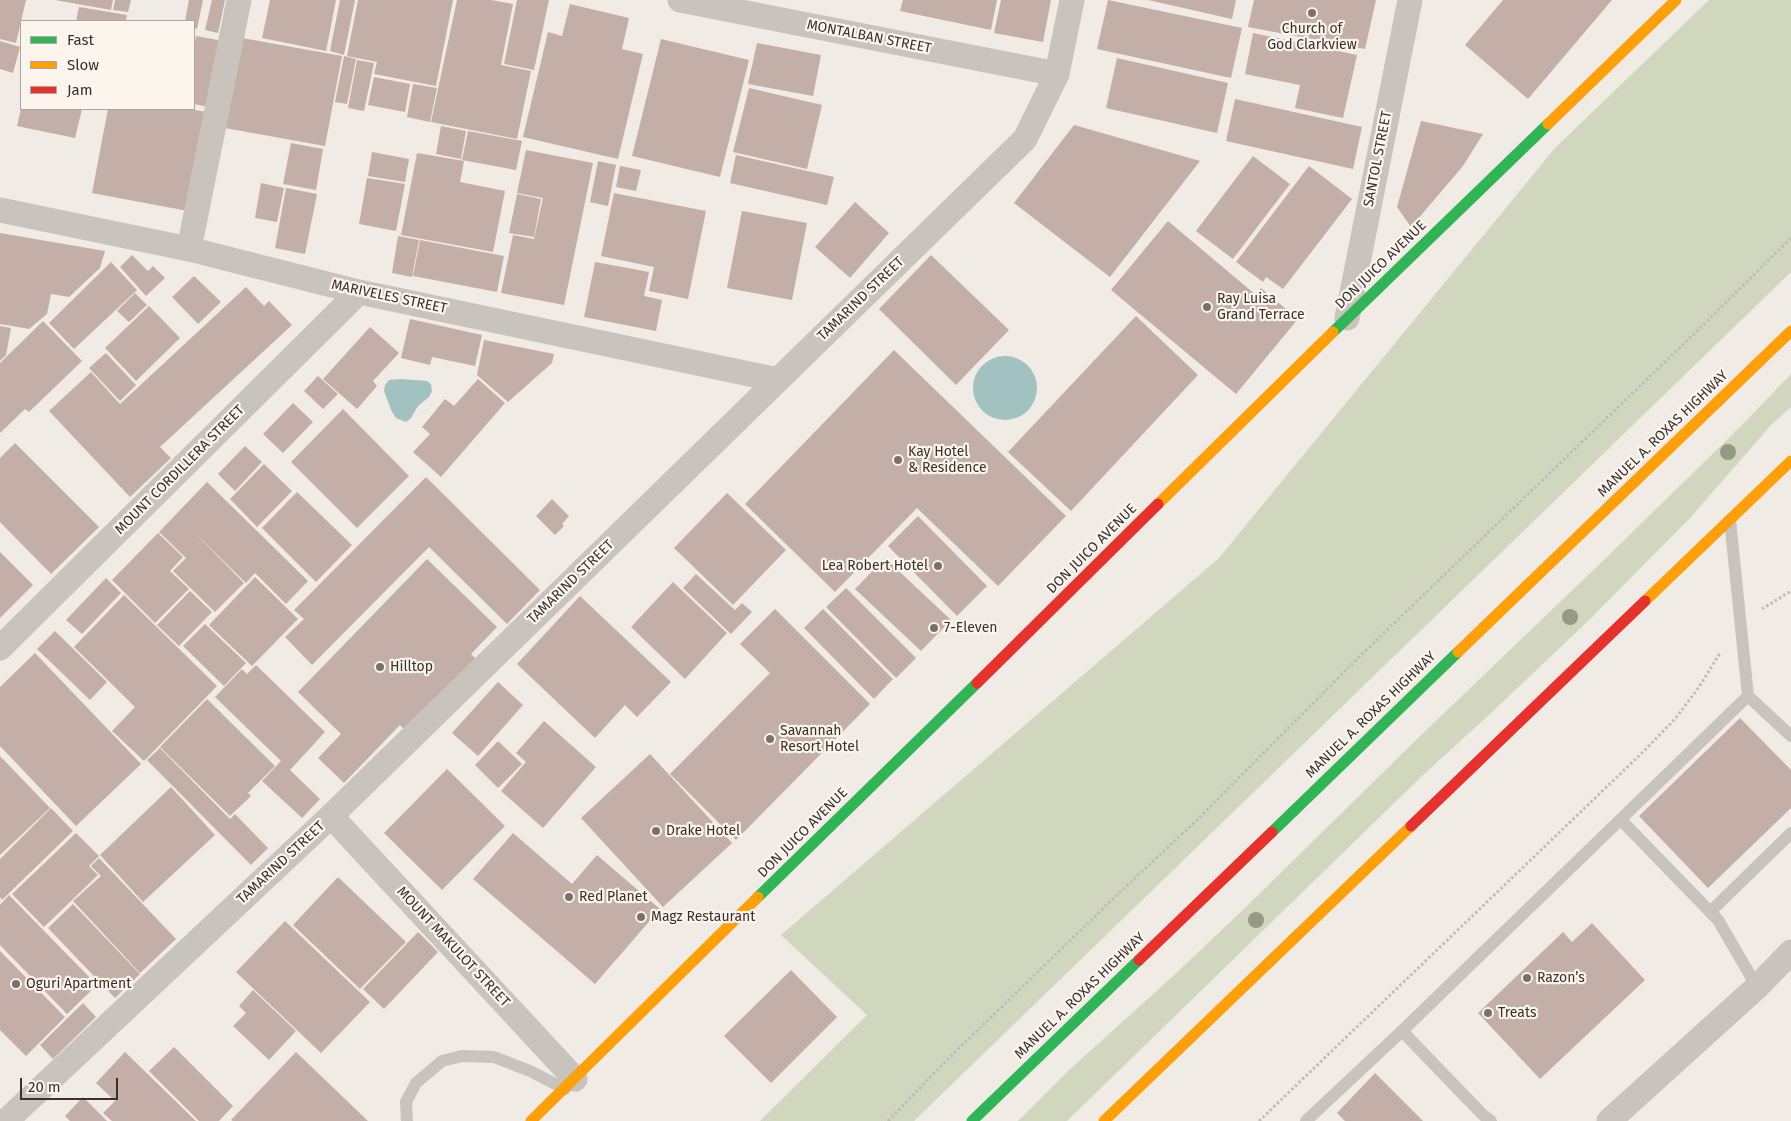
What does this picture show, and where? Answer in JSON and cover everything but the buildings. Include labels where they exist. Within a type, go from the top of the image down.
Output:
[{"type":"main road","name":"DON JUICO AVENUE","points":[[531,1121],[1347,318],[1676,0]]},
{"type":"main road","name":"MANUEL A. ROXAS HIGHWAY","points":[[972,1121],[1791,331]]},
{"type":"main road","points":[[1104,1121],[1791,461]]},
{"type":"street","points":[[189,249],[239,0]]},
{"type":"street","name":"MONTALBAN STREET","points":[[680,0],[1057,74]]},
{"type":"street","name":"TAMARIND STREET","points":[[6,1121],[331,816],[1025,139],[1057,74],[1072,0]]},
{"type":"street","name":"SANTOL STREET","points":[[1347,318],[1410,0]]},
{"type":"street","name":"MARIVELES STREET","points":[[0,210],[189,249],[359,292],[778,380]]},
{"type":"street","name":"MOUNT CORDILLERA STREET","points":[[0,648],[359,292]]},
{"type":"street","name":"MOUNT MAKULOT STREET","points":[[331,816],[570,1084]]},
{"type":"street","points":[[1609,1121],[1757,987],[1791,952]]},
{"type":"lane","points":[[1730,520],[1748,696],[1791,736]]},
{"type":"lane","points":[[1314,1118],[1402,1030],[1748,696]]},
{"type":"lane","points":[[1621,820],[1711,911],[1723,926],[1757,987]]},
{"type":"lane","points":[[1711,911],[1791,833]]},
{"type":"lane","points":[[1402,1030],[1484,1119]]},
{"type":"lane","points":[[407,1121],[406,1102],[416,1083],[442,1061],[462,1056],[494,1057],[570,1084]]},
{"type":"path","points":[[888,1121],[950,1057],[1118,893],[1196,821],[1356,660],[1791,238]]},
{"type":"path","points":[[1259,1121],[1675,719],[1699,688],[1721,652],[1741,627],[1757,612],[1791,591]]},
{"type":"green space","points":[[1709,0],[1791,0],[1791,272],[914,1121],[760,1121],[867,1015],[781,935],[1219,558],[1555,148]]},
{"type":"green space","points":[[1791,374],[1791,407],[1772,424],[1690,518],[1588,621],[1422,776],[1067,1121],[1018,1121],[1069,1070],[1246,907],[1742,425]]},
{"type":"water","points":[[999,356],[1011,356],[1028,365],[1035,376],[1037,388],[1035,400],[1028,411],[1011,420],[999,420],[987,415],[978,406],[973,394],[973,382],[978,370],[987,361]]},
{"type":"water","points":[[389,380],[427,381],[431,384],[432,391],[429,397],[418,406],[411,418],[406,422],[396,418],[384,391],[385,385]]},
{"type":"traffic: fast","points":[[1333,332],[1548,124]]},
{"type":"traffic: fast","points":[[1272,832],[1458,652]]},
{"type":"traffic: fast","points":[[758,897],[977,683]]},
{"type":"traffic: fast","points":[[972,1121],[1139,960]]},
{"type":"traffic: slow","points":[[1548,124],[1676,0]]},
{"type":"traffic: slow","points":[[1458,652],[1791,331]]},
{"type":"traffic: slow","points":[[1158,504],[1333,332]]},
{"type":"traffic: slow","points":[[1645,601],[1791,461]]},
{"type":"traffic: slow","points":[[1104,1121],[1411,826]]},
{"type":"traffic: slow","points":[[531,1121],[758,897]]},
{"type":"traffic: jam","points":[[977,683],[1158,504]]},
{"type":"traffic: jam","points":[[1411,826],[1645,601]]},
{"type":"traffic: jam","points":[[1139,960],[1272,832]]},
{"type":"place","name":"Church of God Clarkview","points":[[1312,13]]},
{"type":"place","name":"Ray Luisa Grand Terrace","points":[[1207,307]]},
{"type":"place","name":"Kay Hotel & Residence","points":[[898,460]]},
{"type":"place","name":"Lea Robert Hotel","points":[[938,566]]},
{"type":"place","name":"7-Eleven","points":[[934,628]]},
{"type":"place","name":"Hilltop","points":[[380,667]]},
{"type":"place","name":"Savannah Resort Hotel","points":[[770,739]]},
{"type":"place","name":"Drake Hotel","points":[[656,831]]},
{"type":"place","name":"Red Planet","points":[[569,897]]},
{"type":"place","name":"Magz Restaurant","points":[[641,917]]},
{"type":"place","name":"Razon’s","points":[[1527,978]]},
{"type":"place","name":"Oguri Apartment","points":[[16,984]]},
{"type":"place","name":"Treats","points":[[1488,1013]]}]
